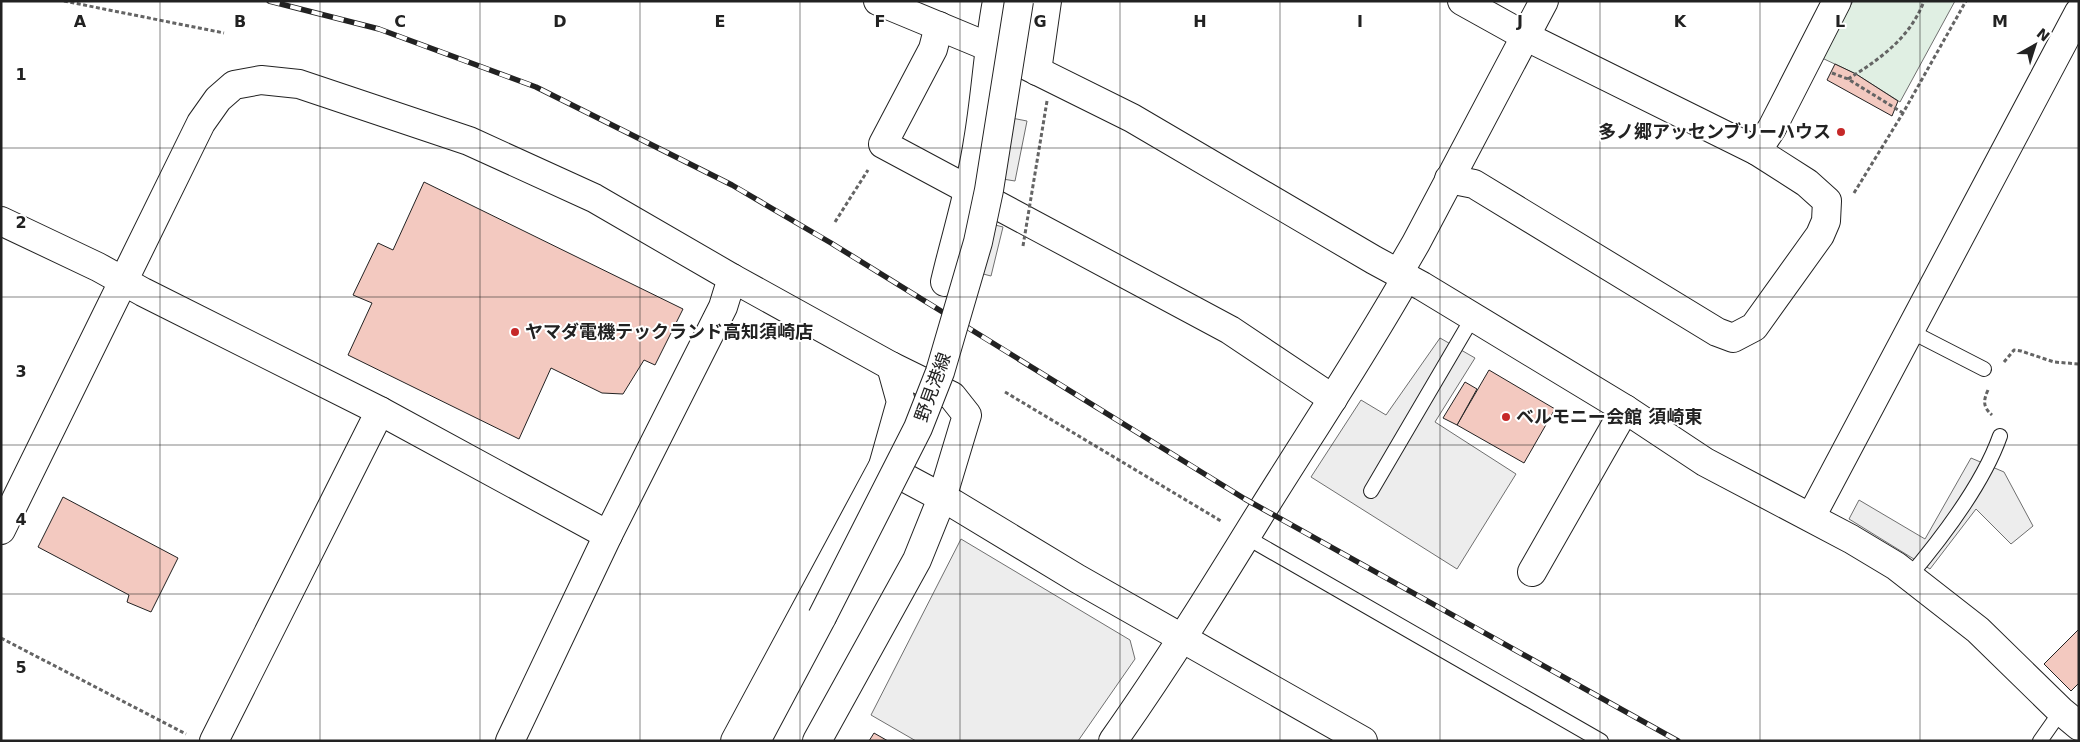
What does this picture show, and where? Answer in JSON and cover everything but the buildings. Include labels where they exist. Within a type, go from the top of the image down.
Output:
[{"type":"street","points":[[878,1],[989,47],[1132,118],[1625,409],[1705,462],[1810,517],[1896,566],[1908,578],[1978,630],[2070,719]]},
{"type":"street","points":[[945,282],[969,189],[978,142],[989,47],[997,1]]},
{"type":"street","name":"野見港線","points":[[756,741],[822,617],[918,428],[940,372],[978,242],[989,190],[1019,1]]},
{"type":"street","points":[[1037,71],[1047,1]]},
{"type":"street","points":[[1449,180],[1474,184],[1717,332],[1733,338],[1754,327],[1820,236],[1826,221],[1828,202],[1807,183],[1757,151],[1525,36],[1462,1]]},
{"type":"street","points":[[1113,741],[1149,691],[1181,637],[1237,531],[1333,399],[1368,344],[1449,180],[1544,1]]},
{"type":"street","points":[[1757,151],[1772,128],[1838,1]]},
{"type":"street","points":[[1810,517],[2079,12]]},
{"type":"street","points":[[939,26],[933,49],[883,144],[1230,330],[1333,399]]},
{"type":"street","points":[[1,530],[201,124],[218,99],[234,85],[261,80],[299,84],[469,141],[594,198],[732,278],[891,366],[952,396],[967,415],[942,498],[917,560],[817,741]]},
{"type":"street","points":[[1,221],[98,267],[122,281],[380,411],[608,535]]},
{"type":"street","points":[[510,741],[608,535],[723,306],[732,278]]},
{"type":"street","points":[[735,741],[884,466],[901,402],[891,366]]},
{"type":"street","points":[[1532,572],[1625,409]]},
{"type":"street","points":[[202,738],[380,411]]},
{"type":"street","points":[[884,466],[1363,741]]},
{"type":"lane","points":[[1371,491],[1473,318]]},
{"type":"lane","points":[[1910,331],[1984,369]]},
{"type":"lane","points":[[1908,578],[1932,549],[1982,475],[1993,456],[2000,436]]},
{"type":"lane","points":[[1237,531],[1601,741]]},
{"type":"lane","points":[[2040,741],[2070,719]]},
{"type":"path","points":[[64,1],[224,33]]},
{"type":"path","points":[[1848,79],[1865,69],[1900,40],[1914,21],[1924,1]]},
{"type":"path","points":[[1826,221],[1849,200],[1903,113],[1966,1]]},
{"type":"path","points":[[1825,69],[1848,79],[1903,113]]},
{"type":"path","points":[[1023,246],[1046,101]]},
{"type":"path","points":[[835,222],[883,144]]},
{"type":"path","points":[[2000,436],[2002,427],[1998,420],[1985,408],[1984,401],[1992,382],[2008,356],[2014,350],[2021,350],[2054,362],[2079,364]]},
{"type":"path","points":[[1984,369],[1992,382]]},
{"type":"path","points":[[1005,392],[1237,531]]},
{"type":"path","points":[[1,638],[202,738]]},
{"type":"green space","points":[[1853,1],[1955,1],[1900,102],[1856,74],[1822,58]]},
{"type":"shaded area","points":[[996,115],[1027,121],[1015,181],[984,176]]},
{"type":"shaded area","points":[[972,219],[1003,227],[991,276],[960,268]]},
{"type":"shaded area","points":[[1440,338],[1475,358],[1435,422],[1516,474],[1457,569],[1311,477],[1361,400],[1386,415]]},
{"type":"shaded area","points":[[1971,458],[2004,472],[2033,526],[2011,544],[1976,509],[1930,569],[1849,519],[1859,500],[1925,539]]},
{"type":"shaded area","points":[[961,539],[1130,640],[1135,659],[1078,741],[916,741],[871,715]]},
{"type":"railway","points":[[269,1],[379,29],[536,87],[732,185],[831,243],[1245,499],[1678,741]]},
{"type":"place","name":"多ノ郷アッセンブリーハウス","points":[[1841,132]]},
{"type":"place","name":"ヤマダ電機テックランド高知須崎店","points":[[515,332]]},
{"type":"place","name":"ベルモニー会館 須崎東","points":[[1506,417]]}]
